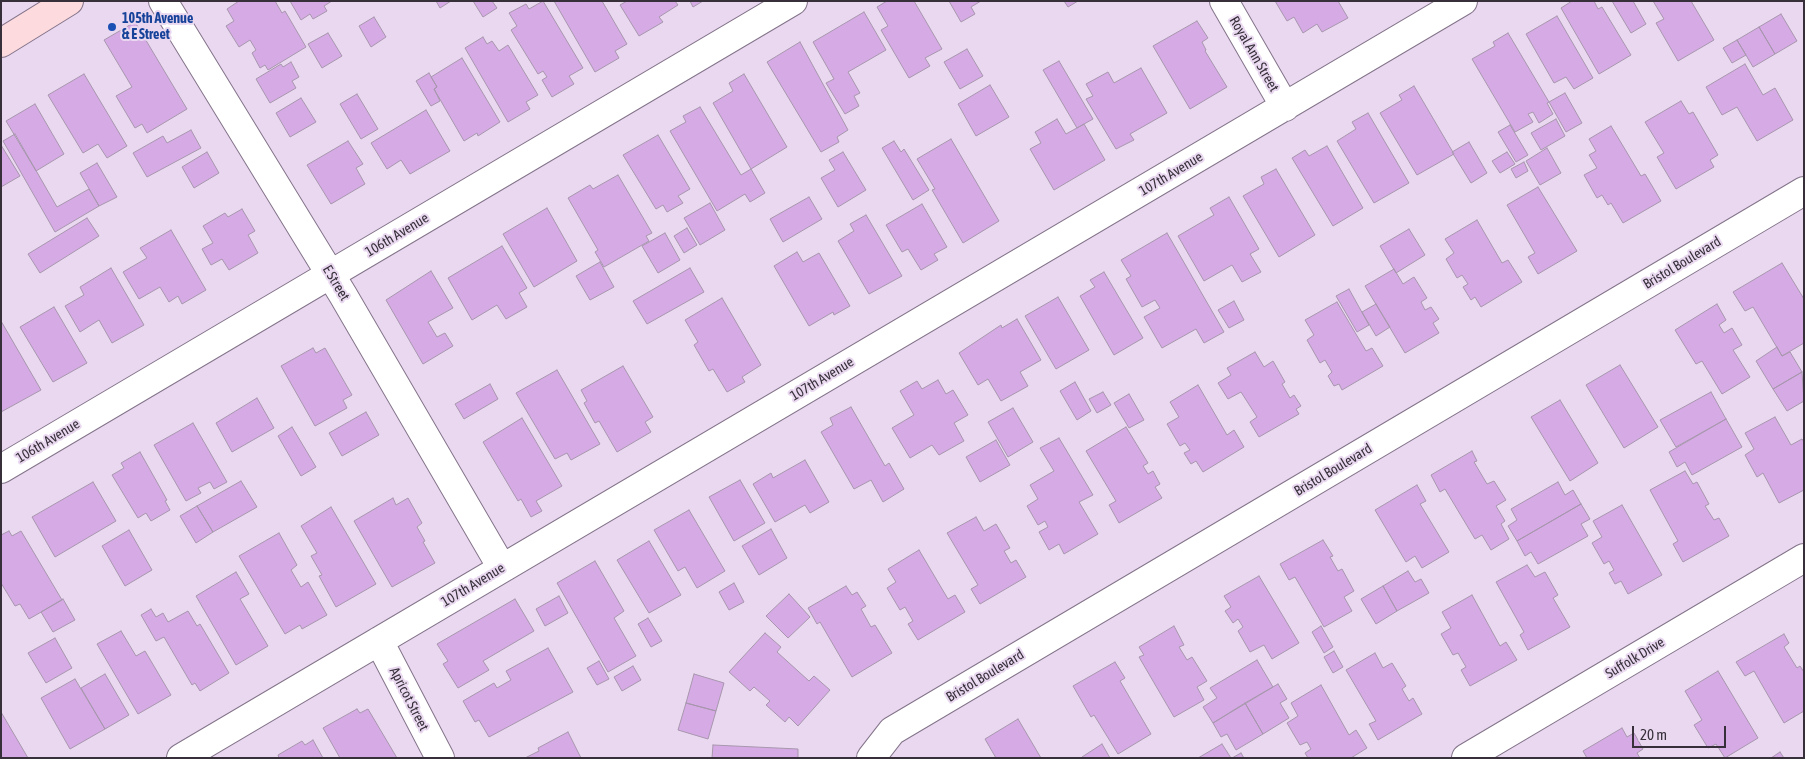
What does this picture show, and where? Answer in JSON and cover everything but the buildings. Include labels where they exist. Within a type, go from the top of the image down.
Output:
[{"type":"street","points":[[1,43],[69,1]]},
{"type":"street","name":"E Street","points":[[163,1],[330,274],[502,568]]},
{"type":"street","name":"106th Avenue","points":[[1,469],[793,1]]},
{"type":"street","name":"Royal Ann Street","points":[[1224,1],[1285,107]]},
{"type":"street","name":"107th Avenue","points":[[181,758],[1464,1]]},
{"type":"street","name":"Bristol Boulevard","points":[[870,758],[892,731],[1804,191]]},
{"type":"street","name":"Suffolk Drive","points":[[1466,758],[1804,558]]},
{"type":"street","name":"Apricot Street","points":[[379,641],[440,758]]},
{"type":"place","name":"105th Avenue & E Street","points":[[112,27]]}]
